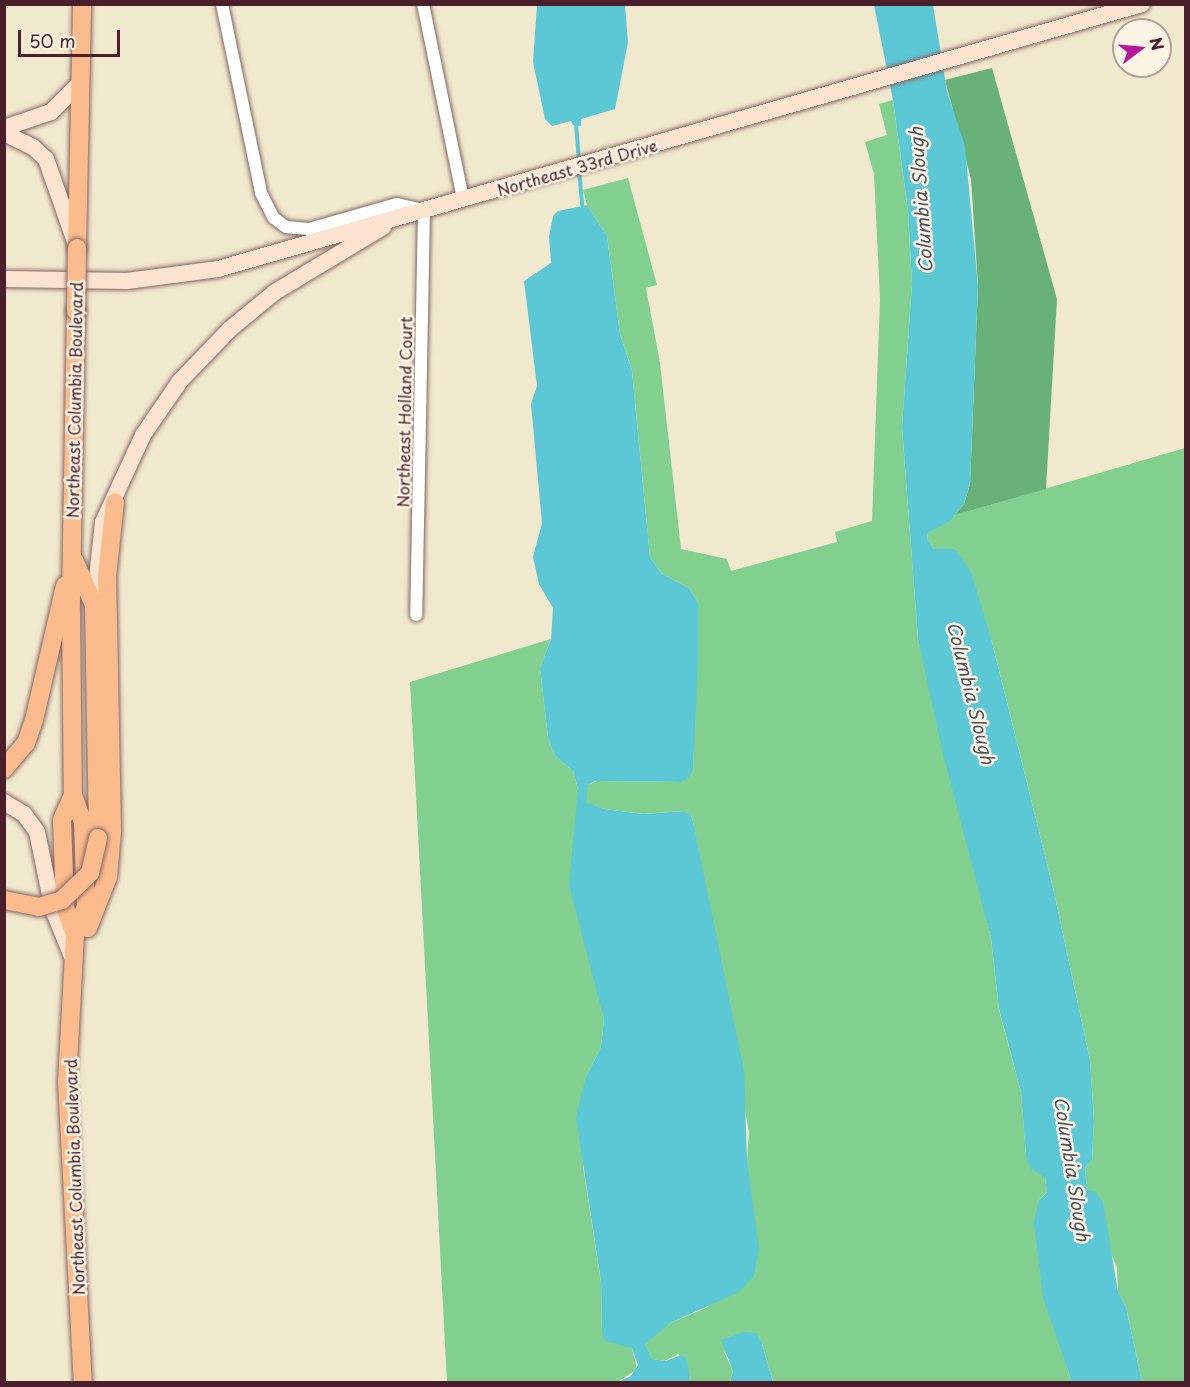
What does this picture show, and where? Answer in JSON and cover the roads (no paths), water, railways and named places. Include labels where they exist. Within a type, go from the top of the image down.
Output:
[{"type":"main road","name":"Northeast Columbia Boulevard","points":[[82,4],[71,557],[73,795],[63,820],[63,831],[65,907],[75,935],[68,1106],[83,1383]]},
{"type":"main road","name":"Northeast 33rd Drive","points":[[4,279],[117,281],[178,277],[259,258],[1142,4]]},
{"type":"main road","points":[[4,128],[51,112],[81,81]]},
{"type":"main road","points":[[4,133],[33,147],[46,159],[77,248]]},
{"type":"main road","points":[[4,900],[30,907],[48,905],[62,900],[86,881],[98,848],[94,605],[100,536],[143,435],[202,355],[275,292],[396,218]]},
{"type":"main road","points":[[73,959],[97,910],[111,851],[107,577],[115,502]]},
{"type":"main road","points":[[71,557],[94,605]]},
{"type":"main road","points":[[4,769],[26,743],[34,720],[71,557]]},
{"type":"main road","points":[[5,802],[24,813],[37,832],[55,917],[73,959]]},
{"type":"street","points":[[222,4],[261,193],[274,218],[285,227],[309,229],[397,204],[424,210]]},
{"type":"street","points":[[423,4],[463,199]]},
{"type":"street","name":"Northeast Holland Court","points":[[416,615],[424,210]]},
{"type":"water","points":[[537,5],[625,5],[628,42],[615,109],[581,119],[581,126],[573,125],[571,121],[552,126],[545,119],[533,62]]},
{"type":"water","name":"Columbia Slough","points":[[874,5],[933,5],[947,91],[965,146],[978,286],[970,484],[964,504],[950,521],[928,533],[927,539],[934,549],[955,549],[971,572],[992,642],[1054,892],[1090,1060],[1094,1120],[1092,1160],[1085,1168],[1087,1190],[1094,1191],[1103,1202],[1118,1292],[1126,1307],[1142,1382],[1072,1382],[1043,1298],[1034,1222],[1039,1200],[1047,1192],[1045,1177],[1030,1168],[1026,1156],[1021,1092],[999,1009],[991,938],[942,750],[918,639],[902,427],[912,284],[908,211],[893,100]]},
{"type":"water","points":[[587,205],[607,236],[620,334],[632,371],[650,557],[661,573],[689,588],[698,602],[698,659],[693,771],[689,777],[682,782],[595,781],[588,785],[586,802],[604,809],[643,814],[684,811],[692,817],[744,1071],[747,1160],[759,1249],[754,1276],[739,1292],[670,1323],[645,1344],[652,1359],[665,1361],[682,1355],[687,1359],[690,1382],[618,1382],[631,1376],[638,1365],[632,1348],[605,1341],[602,1333],[601,1282],[576,1117],[586,1077],[601,1047],[604,1019],[569,885],[578,789],[573,771],[555,756],[548,738],[540,668],[551,639],[553,608],[539,584],[533,557],[542,523],[531,404],[537,386],[524,281],[551,263],[549,237],[553,216],[558,211]]},
{"type":"water","points":[[744,1332],[756,1333],[762,1344],[773,1382],[730,1382],[733,1371],[721,1340]]},
{"type":"waterway","points":[[576,122],[579,162]]},
{"type":"waterway","points":[[579,169],[582,205]]}]
